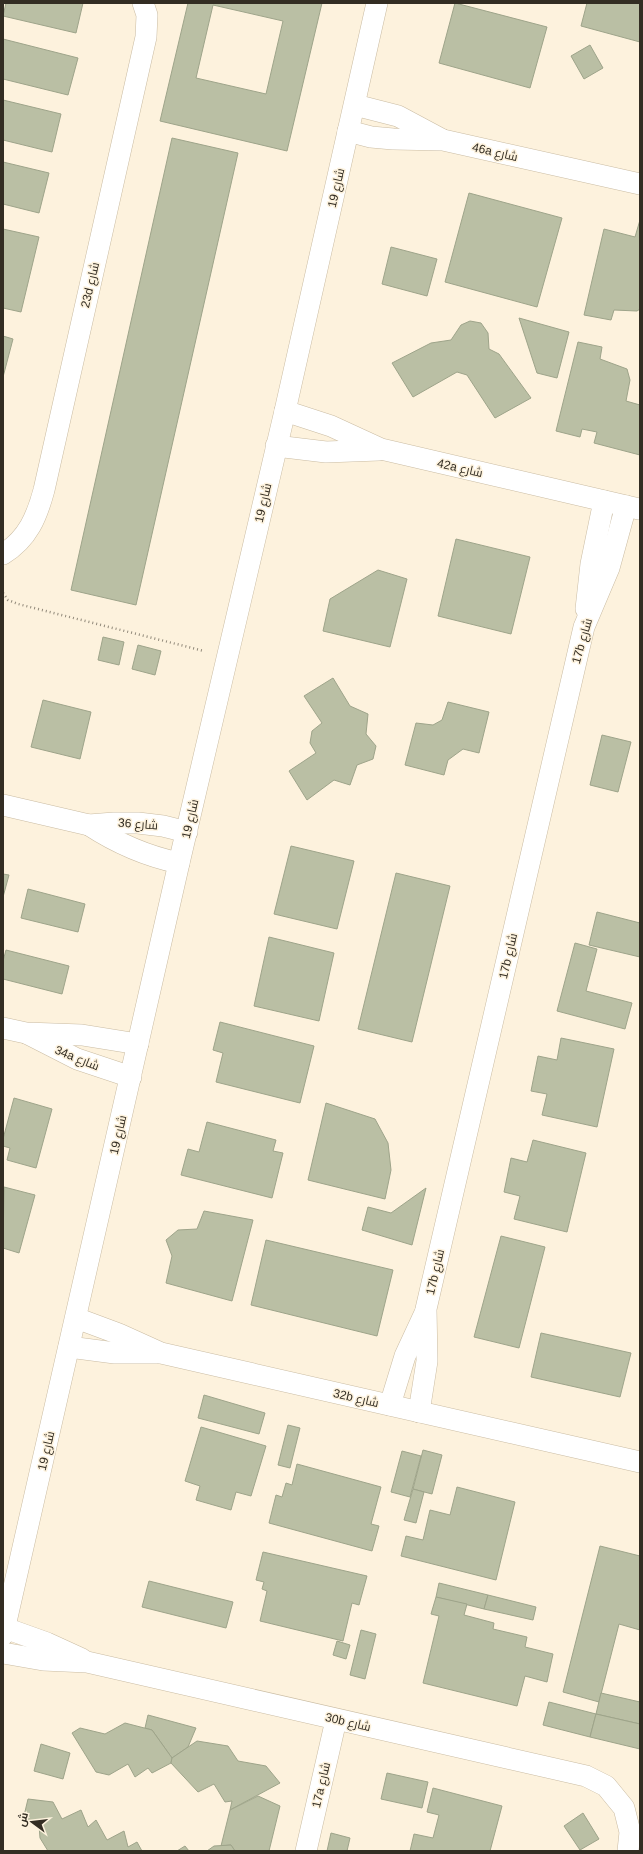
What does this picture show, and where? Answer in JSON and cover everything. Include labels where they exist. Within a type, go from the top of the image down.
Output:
[{"type":"street","name":"23d شارع","points":[[3,554],[24,536],[38,515],[146,37],[147,15],[144,3]]},
{"type":"street","name":"شارع 19","points":[[4,1632],[179,863],[285,411],[377,3]]},
{"type":"street","points":[[354,105],[398,116],[443,140]]},
{"type":"street","name":"46a شارع","points":[[348,131],[371,137],[443,140],[640,184]]},
{"type":"street","name":"42a شارع","points":[[285,411],[331,426],[381,450],[633,508]]},
{"type":"street","points":[[276,446],[326,452],[381,450]]},
{"type":"street","points":[[584,627],[591,564],[604,501]]},
{"type":"street","name":"17b شارع","points":[[419,1412],[427,1361],[426,1309],[584,627],[633,508]]},
{"type":"street","name":"شارع 36","points":[[3,805],[89,825],[138,823],[163,826],[187,832]]},
{"type":"street","name":"شارع 36","points":[[89,825],[110,839],[132,849],[155,858],[179,863]]},
{"type":"street","name":"34a شارع","points":[[3,1028],[26,1033],[82,1035],[138,1044]]},
{"type":"street","name":"34a شارع","points":[[26,1033],[77,1059],[131,1077]]},
{"type":"street","points":[[390,1405],[406,1356],[426,1309]]},
{"type":"street","name":"32b شارع","points":[[76,1318],[161,1352],[640,1462]]},
{"type":"street","points":[[69,1347],[115,1353],[161,1352]]},
{"type":"street","points":[[4,1632],[47,1643],[87,1662]]},
{"type":"street","points":[[3,1653],[43,1660],[87,1662]]},
{"type":"street","name":"30b شارع","points":[[87,1662],[586,1776],[606,1786],[624,1808],[630,1832],[628,1851]]},
{"type":"street","name":"17a شارع","points":[[306,1851],[336,1720]]},
{"type":"path","points":[[3,593],[8,600],[18,604],[228,657]]},
{"type":"building","points":[[6,3],[83,3],[76,33],[3,16]]},
{"type":"building","points":[[188,3],[322,3],[287,151],[160,121]],"holes":[[[213,5],[283,21],[266,94],[196,78]]]},
{"type":"building","points":[[455,3],[547,27],[530,88],[439,63]]},
{"type":"building","points":[[587,3],[640,3],[640,42],[581,26]]},
{"type":"building","points":[[3,39],[78,58],[68,95],[3,79]]},
{"type":"building","points":[[590,45],[603,68],[584,79],[571,56]]},
{"type":"building","points":[[3,100],[61,114],[52,152],[3,140]]},
{"type":"building","points":[[172,138],[238,153],[136,605],[71,590]]},
{"type":"building","points":[[3,162],[49,173],[39,213],[3,204]]},
{"type":"building","points":[[469,193],[562,218],[537,307],[445,282]]},
{"type":"building","points":[[640,220],[640,309],[637,311],[614,310],[611,320],[584,315],[604,229],[635,237]]},
{"type":"building","points":[[3,229],[39,237],[21,312],[3,308]]},
{"type":"building","points":[[391,247],[437,259],[427,296],[382,284]]},
{"type":"building","points":[[519,318],[569,332],[557,378],[537,373]]},
{"type":"building","points":[[470,321],[481,323],[488,333],[489,349],[499,354],[531,398],[495,418],[467,375],[457,372],[413,397],[392,363],[431,343],[451,340],[461,325]]},
{"type":"building","points":[[3,336],[13,339],[3,377]]},
{"type":"building","points":[[578,342],[602,347],[600,359],[627,369],[630,380],[626,401],[640,405],[640,455],[594,443],[597,432],[582,429],[580,437],[556,431]]},
{"type":"building","points":[[456,539],[530,557],[511,634],[438,616]]},
{"type":"building","points":[[378,570],[407,579],[390,647],[323,631],[330,599]]},
{"type":"building","points":[[103,637],[124,642],[119,665],[98,660]]},
{"type":"building","points":[[138,645],[161,651],[155,675],[132,669]]},
{"type":"building","points":[[333,678],[350,706],[368,714],[366,734],[376,746],[373,759],[357,765],[350,785],[334,780],[307,800],[289,771],[316,753],[310,743],[312,731],[322,723],[304,696]]},
{"type":"building","points":[[43,700],[91,712],[80,759],[31,747]]},
{"type":"building","points":[[448,702],[489,712],[479,753],[463,749],[448,760],[444,775],[405,765],[416,723],[433,725],[442,720]]},
{"type":"building","points":[[602,735],[631,742],[618,792],[590,785]]},
{"type":"building","points":[[291,846],[354,861],[337,929],[274,914]]},
{"type":"building","points":[[396,873],[450,886],[412,1042],[358,1029]]},
{"type":"building","points":[[3,874],[9,875],[3,897]]},
{"type":"building","points":[[28,889],[85,904],[78,932],[21,918]]},
{"type":"building","points":[[597,912],[640,923],[640,957],[589,945]]},
{"type":"building","points":[[269,937],[334,953],[319,1021],[254,1006]]},
{"type":"building","points":[[575,943],[597,949],[586,991],[632,1003],[625,1029],[557,1011]]},
{"type":"building","points":[[6,950],[69,966],[62,994],[3,979],[3,961]]},
{"type":"building","points":[[220,1022],[314,1046],[300,1103],[216,1082],[223,1053],[213,1050]]},
{"type":"building","points":[[561,1038],[614,1049],[597,1127],[542,1115],[547,1094],[531,1091],[538,1056],[557,1060]]},
{"type":"building","points":[[14,1098],[52,1109],[36,1168],[7,1160],[10,1148],[3,1146],[3,1139]]},
{"type":"building","points":[[326,1103],[375,1119],[388,1143],[391,1170],[385,1199],[308,1180]]},
{"type":"building","points":[[207,1122],[276,1140],[273,1151],[283,1153],[272,1198],[181,1175],[188,1149],[199,1152]]},
{"type":"building","points":[[533,1140],[586,1153],[567,1232],[514,1219],[520,1196],[504,1192],[511,1158],[527,1162]]},
{"type":"building","points":[[4,1187],[35,1195],[19,1253],[3,1248]]},
{"type":"building","points":[[426,1188],[412,1245],[362,1230],[368,1207],[391,1213]]},
{"type":"building","points":[[204,1211],[253,1220],[232,1301],[166,1283],[172,1256],[166,1240],[178,1230],[197,1229]]},
{"type":"building","points":[[501,1236],[545,1247],[519,1348],[474,1337]]},
{"type":"building","points":[[266,1240],[393,1270],[377,1336],[251,1305]]},
{"type":"building","points":[[541,1333],[631,1353],[620,1397],[531,1377]]},
{"type":"building","points":[[204,1395],[265,1413],[259,1434],[198,1418]]},
{"type":"building","points":[[288,1425],[300,1428],[290,1468],[278,1465]]},
{"type":"building","points":[[201,1427],[266,1446],[251,1496],[236,1492],[231,1510],[196,1500],[200,1486],[185,1481]]},
{"type":"building","points":[[423,1450],[442,1455],[432,1494],[413,1489]]},
{"type":"building","points":[[402,1451],[421,1456],[410,1497],[391,1492]]},
{"type":"building","points":[[297,1464],[381,1487],[371,1524],[379,1526],[372,1551],[269,1523],[276,1495],[282,1497],[286,1483],[292,1485]]},
{"type":"building","points":[[457,1487],[515,1502],[496,1580],[401,1556],[406,1536],[423,1540],[430,1510],[450,1515]]},
{"type":"building","points":[[413,1489],[424,1492],[416,1523],[404,1520]]},
{"type":"building","points":[[600,1546],[640,1556],[640,1630],[619,1624],[599,1702],[563,1692]]},
{"type":"building","points":[[263,1552],[367,1576],[359,1605],[352,1603],[343,1641],[260,1621],[267,1591],[262,1589],[264,1582],[256,1580]]},
{"type":"building","points":[[149,1581],[233,1602],[226,1628],[142,1607]]},
{"type":"building","points":[[439,1583],[488,1595],[484,1609],[436,1597]]},
{"type":"building","points":[[488,1595],[536,1607],[533,1620],[484,1609]]},
{"type":"building","points":[[436,1597],[467,1604],[464,1615],[494,1623],[493,1629],[527,1637],[525,1647],[553,1654],[547,1682],[525,1676],[517,1706],[423,1683],[439,1616],[431,1614]]},
{"type":"building","points":[[361,1630],[376,1634],[365,1679],[350,1675]]},
{"type":"building","points":[[337,1641],[350,1645],[346,1659],[333,1655]]},
{"type":"building","points":[[601,1693],[640,1702],[640,1724],[596,1714]]},
{"type":"building","points":[[549,1702],[596,1714],[590,1737],[543,1725]]},
{"type":"building","points":[[596,1714],[640,1724],[640,1749],[590,1737]]},
{"type":"building","points":[[148,1715],[196,1728],[188,1747],[172,1758],[152,1730],[145,1728]]},
{"type":"building","points":[[125,1723],[152,1730],[172,1758],[171,1763],[152,1773],[148,1768],[135,1777],[128,1764],[109,1775],[96,1772],[72,1733],[80,1728],[105,1734]]},
{"type":"building","points":[[197,1741],[228,1746],[238,1761],[266,1766],[280,1783],[230,1810],[232,1801],[225,1802],[214,1784],[198,1792],[171,1763],[172,1758]]},
{"type":"building","points":[[41,1744],[70,1753],[63,1779],[34,1771]]},
{"type":"building","points":[[387,1773],[428,1782],[422,1808],[381,1799]]},
{"type":"building","points":[[433,1788],[502,1806],[490,1851],[410,1851],[414,1834],[433,1838],[439,1815],[427,1812]]},
{"type":"building","points":[[258,1796],[280,1806],[269,1851],[235,1851],[231,1845],[221,1846],[230,1810]]},
{"type":"building","points":[[28,1799],[53,1802],[62,1819],[81,1810],[88,1827],[96,1820],[107,1840],[124,1831],[128,1847],[137,1842],[142,1851],[48,1851],[40,1838],[39,1825],[23,1820]]},
{"type":"building","points":[[583,1813],[599,1839],[580,1850],[564,1826]]},
{"type":"building","points":[[331,1833],[350,1838],[347,1851],[327,1851]]},
{"type":"building","points":[[231,1845],[235,1851],[207,1851],[214,1846]]},
{"type":"building","points":[[185,1846],[189,1851],[177,1851]]}]
